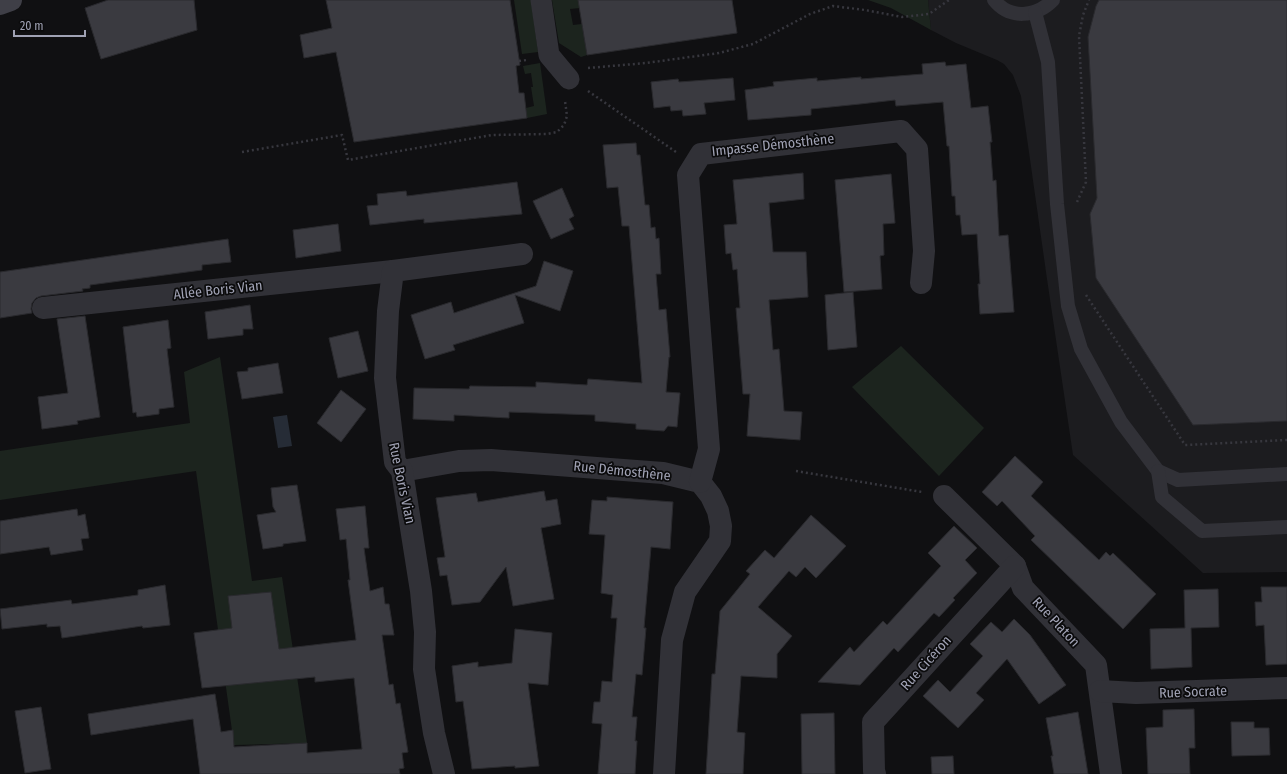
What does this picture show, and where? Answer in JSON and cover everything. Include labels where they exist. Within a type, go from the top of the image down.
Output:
[{"type":"main road","points":[[0,4],[10,0]]},
{"type":"street","points":[[541,0],[549,56],[569,79]]},
{"type":"street","name":"Impasse Démosthène","points":[[700,482],[709,449],[688,175],[701,154],[902,131],[917,149],[924,251],[921,283]]},
{"type":"street","points":[[392,271],[522,254]]},
{"type":"street","name":"Allée Boris Vian","points":[[43,308],[392,271]]},
{"type":"street","name":"Rue Boris Vian","points":[[392,271],[388,311],[385,378],[395,462],[402,471],[421,591],[426,632],[424,669],[434,733],[444,774]]},
{"type":"street","name":"Rue Démosthène","points":[[402,471],[459,461],[491,460],[662,472],[700,482]]},
{"type":"street","points":[[664,774],[672,640],[685,592],[720,541],[721,526],[718,511],[711,496],[700,482]]},
{"type":"street","name":"Rue Platon","points":[[944,496],[1015,566],[1024,588],[1096,665],[1111,774]]},
{"type":"street","name":"Rue Cicéron","points":[[875,774],[873,722],[1015,566]]},
{"type":"street","name":"Rue Socrate","points":[[1100,691],[1136,693],[1287,688]]},
{"type":"lane","points":[[994,0],[998,5],[1009,12],[1022,14],[1035,12],[1053,0]]},
{"type":"lane","points":[[1035,12],[1048,62],[1057,204],[1068,306],[1081,348],[1117,415],[1158,471],[1162,497],[1202,531],[1287,527]]},
{"type":"lane","points":[[1158,471],[1178,480],[1287,474]]},
{"type":"path","points":[[242,152],[342,135],[348,160],[492,135],[547,134],[557,132],[564,124],[567,116],[563,89],[569,79],[590,66],[646,63],[720,53],[753,44],[810,14],[832,6],[902,17],[929,14],[949,0]]},
{"type":"path","points":[[1075,208],[1086,182],[1079,36],[1088,0]]},
{"type":"path","points":[[569,79],[695,164]]},
{"type":"path","points":[[1086,294],[1185,445],[1287,440]]},
{"type":"path","points":[[796,471],[944,496]]},
{"type":"shaded area","points":[[514,0],[531,0],[538,52],[522,54]]},
{"type":"shaded area","points":[[552,0],[578,0],[580,8],[570,9],[573,25],[582,24],[587,55],[581,57],[559,43]]},
{"type":"shaded area","points":[[868,0],[928,0],[931,30],[891,8]]},
{"type":"shaded area","points":[[928,0],[1287,0],[1287,572],[1203,573],[1073,455],[1021,96],[1013,75],[1004,64],[956,43],[931,30]]},
{"type":"shaded area","points":[[540,63],[547,114],[527,118],[526,108],[534,106],[531,87],[533,87],[531,73],[525,74],[523,66]]},
{"type":"shaded area","points":[[901,346],[984,428],[939,476],[852,387]]},
{"type":"shaded area","points":[[220,357],[252,581],[282,577],[307,743],[234,745],[196,471],[0,500],[0,451],[190,423],[184,372]]},
{"type":"shaded area","points":[[287,415],[292,446],[278,448],[273,417]]},
{"type":"building","points":[[108,0],[194,0],[197,30],[101,59],[85,8]]},
{"type":"building","points":[[326,0],[510,0],[520,65],[516,66],[519,93],[524,93],[527,118],[354,142],[336,52],[304,58],[300,35],[332,28]]},
{"type":"building","points":[[578,0],[732,0],[737,33],[587,55]]},
{"type":"building","points":[[1099,0],[1287,0],[1287,421],[1193,425],[1096,278],[1090,214],[1097,198],[1088,37]]},
{"type":"building","points":[[945,62],[946,66],[966,64],[971,108],[988,106],[992,142],[990,142],[993,181],[996,180],[999,236],[1008,235],[1014,312],[980,314],[977,234],[962,235],[960,215],[956,215],[955,196],[952,196],[949,146],[947,146],[943,102],[896,106],[895,100],[811,109],[811,115],[748,120],[745,90],[774,86],[773,82],[817,78],[817,81],[923,74],[922,64]]},
{"type":"building","points":[[733,78],[735,100],[704,103],[706,114],[683,116],[682,110],[671,111],[670,106],[654,108],[651,82],[678,79],[679,82]]},
{"type":"building","points":[[636,143],[637,155],[640,155],[645,205],[649,205],[651,228],[655,227],[656,239],[659,238],[661,274],[656,274],[659,310],[666,309],[670,357],[666,392],[680,393],[677,427],[668,426],[664,431],[636,429],[636,424],[595,421],[595,415],[509,412],[509,418],[454,415],[454,421],[413,419],[414,388],[469,389],[470,386],[536,387],[536,382],[587,385],[588,379],[642,383],[629,226],[622,226],[618,187],[607,188],[603,145]]},
{"type":"building","points":[[803,173],[804,199],[769,203],[773,252],[806,252],[808,297],[769,300],[773,350],[779,349],[784,411],[802,412],[800,440],[747,436],[750,394],[743,394],[736,308],[740,308],[737,269],[733,270],[731,253],[726,254],[724,225],[737,224],[733,180]]},
{"type":"building","points":[[891,174],[895,223],[883,224],[884,255],[880,256],[882,289],[844,292],[835,180]]},
{"type":"building","points":[[517,182],[522,214],[424,223],[424,219],[370,225],[367,206],[378,205],[377,194],[406,191],[407,196]]},
{"type":"building","points":[[562,188],[574,216],[569,219],[574,229],[551,239],[533,201]]},
{"type":"building","points":[[338,224],[341,251],[296,258],[293,230]]},
{"type":"building","points":[[228,239],[231,262],[202,265],[202,270],[90,285],[90,288],[82,289],[83,291],[41,296],[36,298],[32,303],[32,313],[0,318],[0,272]]},
{"type":"building","points":[[544,261],[573,271],[560,311],[515,295],[524,323],[453,345],[455,350],[425,359],[411,315],[451,302],[454,313],[536,286]]},
{"type":"building","points":[[853,292],[857,347],[828,350],[825,295]]},
{"type":"building","points":[[250,305],[253,329],[243,329],[243,335],[208,339],[205,312]]},
{"type":"building","points":[[85,316],[100,417],[77,421],[78,424],[42,429],[38,397],[68,393],[57,319]]},
{"type":"building","points":[[168,320],[171,348],[167,349],[174,407],[159,409],[159,414],[137,417],[136,412],[133,413],[123,327]]},
{"type":"building","points":[[358,331],[368,371],[338,378],[329,338]]},
{"type":"building","points":[[278,363],[283,393],[242,399],[237,372],[248,371],[248,368]]},
{"type":"building","points":[[341,390],[366,409],[341,442],[317,423]]},
{"type":"building","points":[[1015,456],[1043,482],[1031,496],[1099,560],[1106,552],[1110,556],[1113,553],[1156,594],[1123,629],[1031,540],[1035,536],[1002,501],[997,506],[982,492]]},
{"type":"building","points":[[297,485],[306,541],[283,544],[283,546],[263,549],[257,515],[276,512],[273,507],[271,488]]},
{"type":"building","points":[[544,491],[546,501],[557,499],[561,524],[541,528],[554,599],[513,606],[506,567],[480,602],[452,605],[447,575],[440,576],[437,558],[445,557],[436,498],[476,493],[478,502]]},
{"type":"building","points":[[607,497],[673,502],[670,549],[651,547],[644,628],[646,628],[642,675],[636,674],[632,717],[637,717],[635,774],[598,774],[602,724],[592,723],[594,702],[600,702],[602,681],[612,682],[617,618],[611,618],[613,595],[601,593],[605,535],[589,534],[592,500],[607,501]]},
{"type":"building","points":[[365,506],[369,548],[364,548],[370,591],[383,587],[385,604],[389,604],[394,635],[382,635],[389,685],[393,684],[396,704],[400,703],[408,752],[402,753],[404,768],[399,769],[400,774],[200,774],[193,719],[91,735],[88,714],[215,694],[221,732],[233,730],[234,747],[307,743],[307,753],[362,749],[354,678],[315,682],[315,677],[202,688],[194,633],[232,628],[228,596],[271,592],[279,649],[356,640],[348,580],[350,580],[346,539],[340,540],[336,509]]},
{"type":"building","points":[[77,509],[78,516],[85,514],[89,538],[81,539],[83,550],[51,555],[49,547],[0,554],[0,521]]},
{"type":"building","points":[[811,515],[846,546],[816,578],[805,567],[796,577],[789,571],[758,607],[792,636],[777,654],[777,678],[741,676],[737,732],[745,733],[743,774],[706,774],[712,674],[715,674],[720,611],[750,574],[746,571],[765,550],[774,558]]},
{"type":"building","points":[[954,526],[977,548],[965,560],[977,573],[953,598],[955,600],[939,617],[934,613],[898,652],[894,648],[860,685],[818,682],[850,647],[854,652],[883,621],[887,625],[941,566],[928,553]]},
{"type":"building","points":[[165,585],[170,625],[143,628],[142,626],[62,638],[60,626],[47,627],[47,624],[2,629],[0,609],[71,600],[72,604],[138,595],[138,590]]},
{"type":"building","points":[[1261,587],[1287,587],[1287,664],[1266,665],[1264,625],[1256,626],[1255,602],[1262,602]]},
{"type":"building","points":[[1218,589],[1219,627],[1191,628],[1192,667],[1151,669],[1150,629],[1185,628],[1184,590]]},
{"type":"building","points":[[1014,619],[1030,635],[1066,685],[1039,704],[1007,659],[976,693],[984,700],[958,728],[923,696],[938,680],[950,692],[983,656],[970,644],[991,622],[1002,632]]},
{"type":"building","points":[[515,629],[552,633],[548,685],[528,683],[539,766],[472,769],[463,701],[456,702],[452,666],[478,662],[478,667],[512,663]]},
{"type":"building","points":[[41,707],[51,769],[25,773],[15,711]]},
{"type":"building","points":[[1194,709],[1195,748],[1189,748],[1190,774],[1148,774],[1146,728],[1163,727],[1163,710]]},
{"type":"building","points":[[1078,712],[1088,774],[1054,774],[1051,756],[1053,756],[1046,718]]},
{"type":"building","points":[[834,713],[835,774],[802,774],[801,714]]},
{"type":"building","points":[[1231,722],[1254,722],[1254,728],[1269,728],[1270,755],[1232,756]]},
{"type":"building","points":[[953,756],[954,774],[932,774],[931,757]]}]
